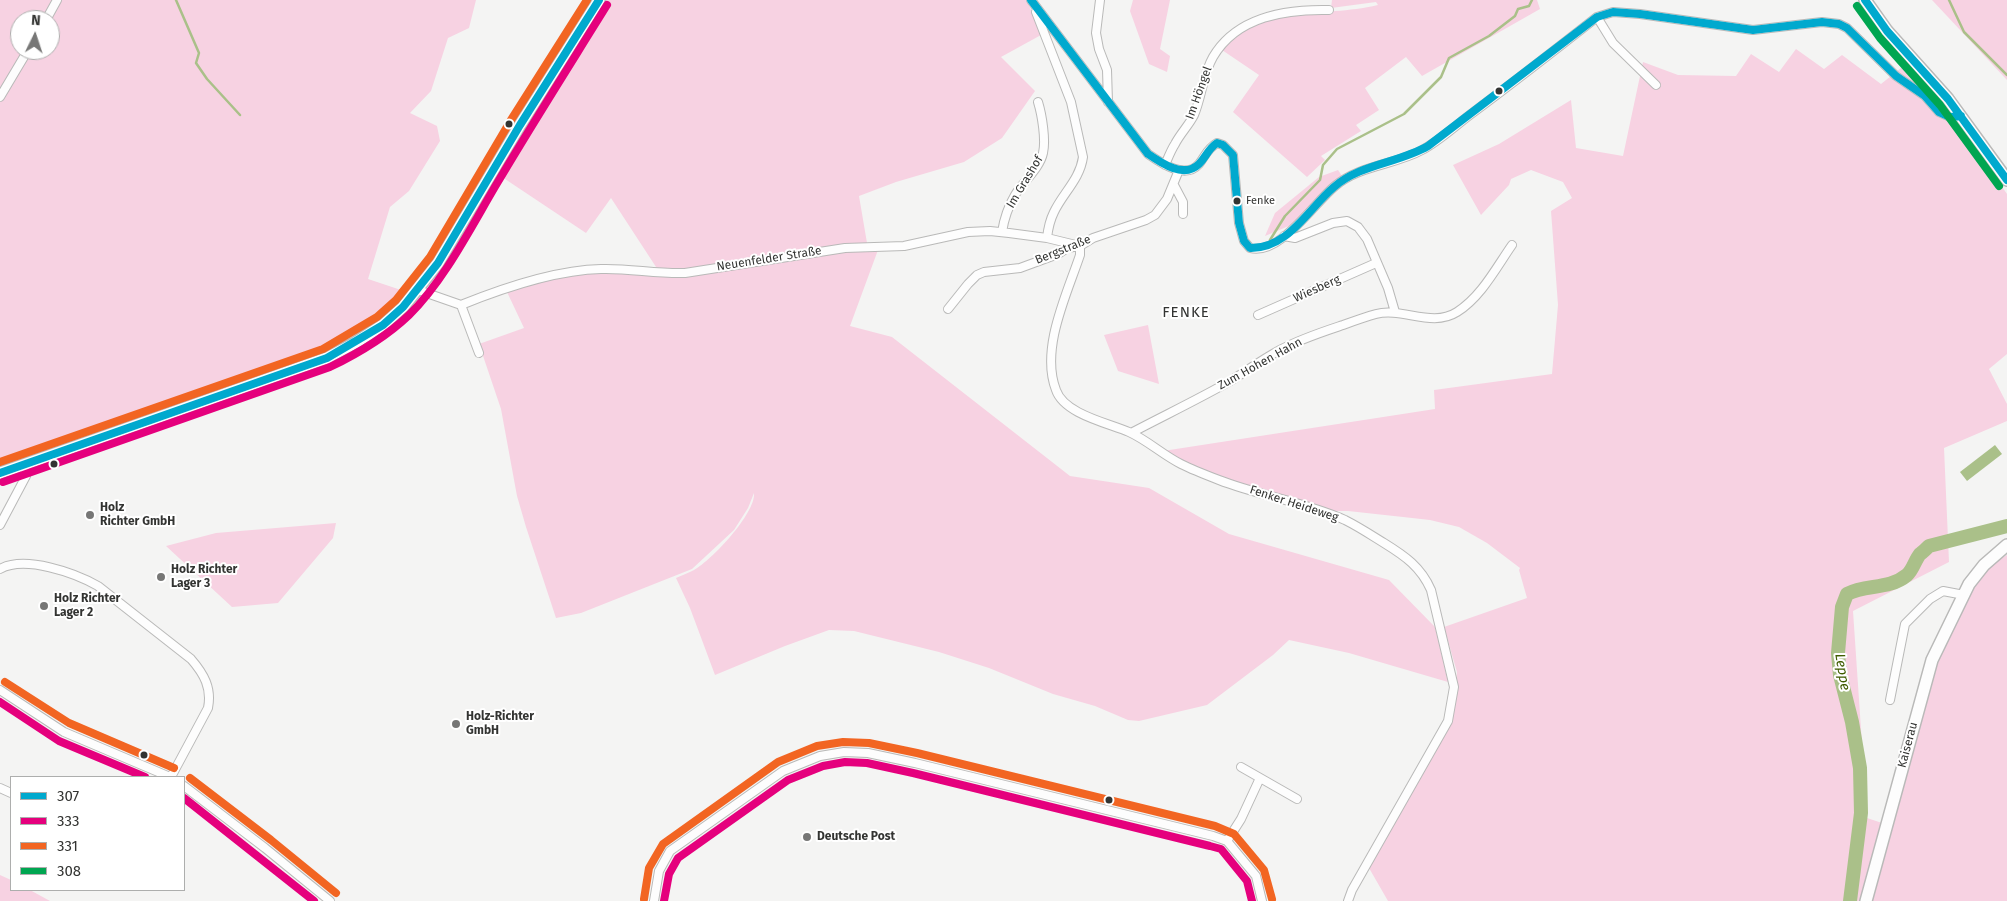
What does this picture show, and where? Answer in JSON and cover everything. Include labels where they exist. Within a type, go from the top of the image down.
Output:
[{"type":"main road","points":[[0,473],[327,358],[355,343],[383,324],[403,307],[438,263],[520,125],[599,0]]},
{"type":"main road","points":[[1866,0],[1887,31],[1961,116],[2007,180]]},
{"type":"main road","name":"Kaiserau","points":[[1866,901],[1932,660],[1964,595],[1984,565],[2007,545]]},
{"type":"street","points":[[1031,0],[1148,154],[1165,165],[1179,170],[1193,169],[1199,164],[1208,148],[1217,143],[1223,145],[1232,155],[1239,223],[1244,241],[1250,248],[1261,249],[1275,244],[1336,184],[1371,166],[1423,150],[1597,17],[1613,12],[1753,30],[1822,22],[1839,24],[1847,28],[1896,76],[1925,96],[1939,112],[1950,117],[1961,116]]},
{"type":"street","points":[[1100,0],[1096,33],[1099,49],[1107,70],[1108,102]]},
{"type":"street","points":[[1036,8],[1036,14],[1071,102],[1083,157],[1082,166],[1075,180],[1054,210],[1049,222],[1047,238]]},
{"type":"street","name":"Im Höngel","points":[[1165,165],[1174,144],[1193,118],[1213,56],[1226,42],[1257,19],[1304,10],[1329,10]]},
{"type":"street","points":[[1597,17],[1613,43],[1656,85]]},
{"type":"street","points":[[0,97],[21,60]]},
{"type":"street","name":"Im Grashof","points":[[1002,232],[1008,210],[1015,196],[1044,152],[1041,111],[1038,102]]},
{"type":"street","name":"Bergstraße","points":[[948,309],[977,275],[984,272],[1020,268],[1155,215],[1162,208],[1174,185],[1179,170]]},
{"type":"street","points":[[1174,185],[1183,202],[1183,214]]},
{"type":"street","points":[[1284,236],[1295,238],[1333,223],[1347,221],[1358,227],[1367,239],[1388,288],[1395,312]]},
{"type":"street","name":"Neuenfelder Straße","points":[[461,305],[496,292],[572,271],[600,269],[666,274],[685,273],[822,250],[868,246],[904,246],[968,232],[1002,232],[1047,238],[1080,246]]},
{"type":"street","name":"Zum Hohen Hahn","points":[[1132,433],[1232,380],[1279,351],[1301,340],[1376,314],[1395,312],[1430,318],[1444,317],[1456,312],[1472,300],[1512,245]]},
{"type":"street","name":"Fenker Heideweg","points":[[1080,246],[1080,255],[1060,313],[1053,342],[1052,371],[1056,392],[1065,404],[1084,415],[1132,433],[1180,464],[1221,480],[1345,520],[1405,556],[1426,578],[1432,590],[1454,687],[1448,722],[1352,890],[1348,901]]},
{"type":"street","name":"Wiesberg","points":[[1258,315],[1376,263]]},
{"type":"street","points":[[418,290],[461,305],[479,353]]},
{"type":"street","points":[[0,525],[26,476],[24,465]]},
{"type":"street","points":[[0,569],[15,563],[26,563],[84,578],[98,586],[191,659],[204,674],[210,699],[208,708],[172,776]]},
{"type":"street","points":[[1890,700],[1905,624],[1930,599],[1943,591],[1964,595]]},
{"type":"street","points":[[0,690],[64,732],[169,776]]},
{"type":"street","points":[[654,901],[659,870],[670,851],[783,771],[820,756],[844,752],[868,753],[910,762],[1213,836],[1227,841],[1256,876],[1262,901]]},
{"type":"street","points":[[1241,767],[1298,799]]},
{"type":"street","points":[[1227,841],[1241,819],[1260,778]]},
{"type":"street","points":[[185,787],[330,901]]},
{"type":"shaded area","points":[[0,0],[54,0],[48,10],[10,10],[10,60],[18,60],[0,88]]},
{"type":"shaded area","points":[[61,0],[476,0],[469,28],[448,38],[431,91],[410,113],[437,126],[440,141],[409,191],[390,207],[368,279],[407,292],[380,313],[327,345],[92,430],[0,461],[0,102],[26,60],[60,60],[60,10],[55,10]]},
{"type":"shaded area","points":[[606,0],[1027,0],[1041,35],[1001,57],[1035,91],[1002,138],[964,162],[896,182],[859,196],[867,243],[815,249],[701,269],[658,270],[611,198],[586,233],[502,177],[543,96]]},
{"type":"shaded area","points":[[1133,0],[1170,0],[1160,49],[1170,56],[1167,72],[1149,64],[1130,11]]},
{"type":"shaded area","points":[[1332,0],[1537,0],[1540,9],[1422,76],[1406,57],[1365,88],[1379,110],[1356,125],[1361,131],[1321,156],[1325,160],[1307,177],[1233,112],[1259,75],[1222,50],[1240,35],[1258,24],[1276,18],[1378,5],[1376,2],[1331,8]]},
{"type":"shaded area","points":[[1932,0],[2007,0],[2007,80]]},
{"type":"shaded area","points":[[1796,49],[1824,69],[1842,55],[1881,84],[1906,64],[1945,104],[2007,194],[2007,354],[1989,369],[2007,404],[2007,421],[1944,448],[1949,562],[1853,611],[1867,818],[1882,823],[1861,901],[1388,901],[1369,868],[1409,791],[1451,723],[1457,672],[1444,627],[1527,598],[1520,568],[1487,543],[1459,527],[1430,520],[1348,511],[1325,511],[1268,494],[1181,462],[1163,451],[1435,409],[1434,390],[1552,374],[1558,305],[1551,211],[1572,198],[1563,182],[1531,170],[1511,179],[1509,185],[1481,215],[1453,165],[1499,144],[1571,100],[1576,148],[1623,156],[1643,62],[1678,75],[1736,76],[1751,54],[1779,72]]},
{"type":"shaded area","points":[[1338,170],[1342,176],[1296,223],[1265,236],[1275,213],[1319,177]]},
{"type":"shaded area","points":[[843,250],[878,250],[850,326],[892,337],[1070,476],[1149,488],[1229,534],[1389,580],[1435,627],[1448,682],[1349,653],[1289,640],[1273,655],[1207,705],[1139,721],[1128,720],[1095,706],[1053,694],[989,668],[939,652],[854,631],[829,630],[715,675],[690,608],[676,578],[702,565],[721,547],[741,524],[753,502],[754,493],[748,508],[734,530],[692,569],[581,613],[556,618],[517,496],[501,409],[479,344],[524,328],[507,292],[568,274],[603,271],[671,277],[702,274]]},
{"type":"shaded area","points":[[1148,325],[1159,384],[1118,371],[1104,335]]},
{"type":"shaded area","points":[[1995,445],[2002,454],[1967,481],[1960,472]]},
{"type":"shaded area","points":[[336,523],[333,538],[278,603],[232,607],[166,546],[216,533]]},
{"type":"shaded area","points":[[2007,555],[2007,901],[1870,901],[1938,659],[1957,616],[1974,587],[1995,563]]},
{"type":"shaded area","points":[[0,875],[10,880],[10,891],[32,891],[50,901],[0,901]]},
{"type":"waterway","points":[[176,0],[199,53],[196,63],[207,79],[240,115]]},
{"type":"waterway","points":[[1270,240],[1285,216],[1320,180],[1323,165],[1337,149],[1404,114],[1441,77],[1449,58],[1489,36],[1515,16],[1518,9],[1529,6],[1532,0]]},
{"type":"waterway","points":[[1949,0],[1964,32],[2007,75]]},
{"type":"waterway","name":"Leppe","points":[[1850,901],[1861,813],[1860,768],[1852,722],[1840,675],[1838,653],[1842,607],[1847,594],[1900,580],[1909,573],[1920,554],[1929,546],[2007,526]]},
{"type":"transit line","name":"331","points":[[0,462],[323,349],[377,317],[396,300],[430,257],[511,120],[587,0]]},
{"type":"transit line","name":"307","points":[[0,473],[327,358],[383,325],[403,307],[438,263],[520,125],[599,0]]},
{"type":"transit line","name":"307","points":[[1031,0],[1148,154],[1180,170],[1187,170],[1199,164],[1217,143],[1223,145],[1233,155],[1239,223],[1244,241],[1250,248],[1263,247],[1276,242],[1286,235],[1324,196],[1344,179],[1368,168],[1417,152],[1428,146],[1597,17],[1613,12],[1753,30],[1822,22],[1839,24],[1847,28],[1896,76],[1925,96],[1939,112],[1950,117],[1961,116]]},
{"type":"transit line","name":"307","points":[[1865,0],[1887,31],[1948,99],[2007,180]]},
{"type":"transit line","name":"333","points":[[3,482],[330,367],[362,350],[391,330],[409,315],[435,285],[607,5]]},
{"type":"transit line","name":"308","points":[[1857,6],[1880,38],[1940,105],[1999,186]]},
{"type":"transit line","name":"331","points":[[5,682],[69,723],[174,768]]},
{"type":"transit line","name":"333","points":[[0,702],[59,741],[143,776]]},
{"type":"transit line","name":"331","points":[[644,899],[649,868],[663,844],[778,762],[817,746],[843,742],[869,743],[917,753],[1215,826],[1234,834],[1264,870],[1272,899]]},
{"type":"transit line","name":"333","points":[[664,901],[669,874],[678,858],[788,780],[823,766],[845,762],[867,763],[913,773],[1221,849],[1247,881],[1252,901]]},
{"type":"transit line","name":"331","points":[[190,778],[336,893]]},
{"type":"transit line","name":"333","points":[[185,799],[314,901]]},
{"type":"place","name":"Fenke","points":[[1237,201]]},
{"type":"place","name":"Holz Richter GmbH","points":[[90,515]]},
{"type":"place","name":"Holz Richter Lager 3","points":[[161,577]]},
{"type":"place","name":"Holz Richter Lager 2","points":[[44,606]]},
{"type":"place","name":"Holz-Richter GmbH","points":[[456,724]]},
{"type":"place","name":"Deutsche Post","points":[[807,837]]},
{"type":"district","name":"FENKE","points":[[1186,313]]}]
